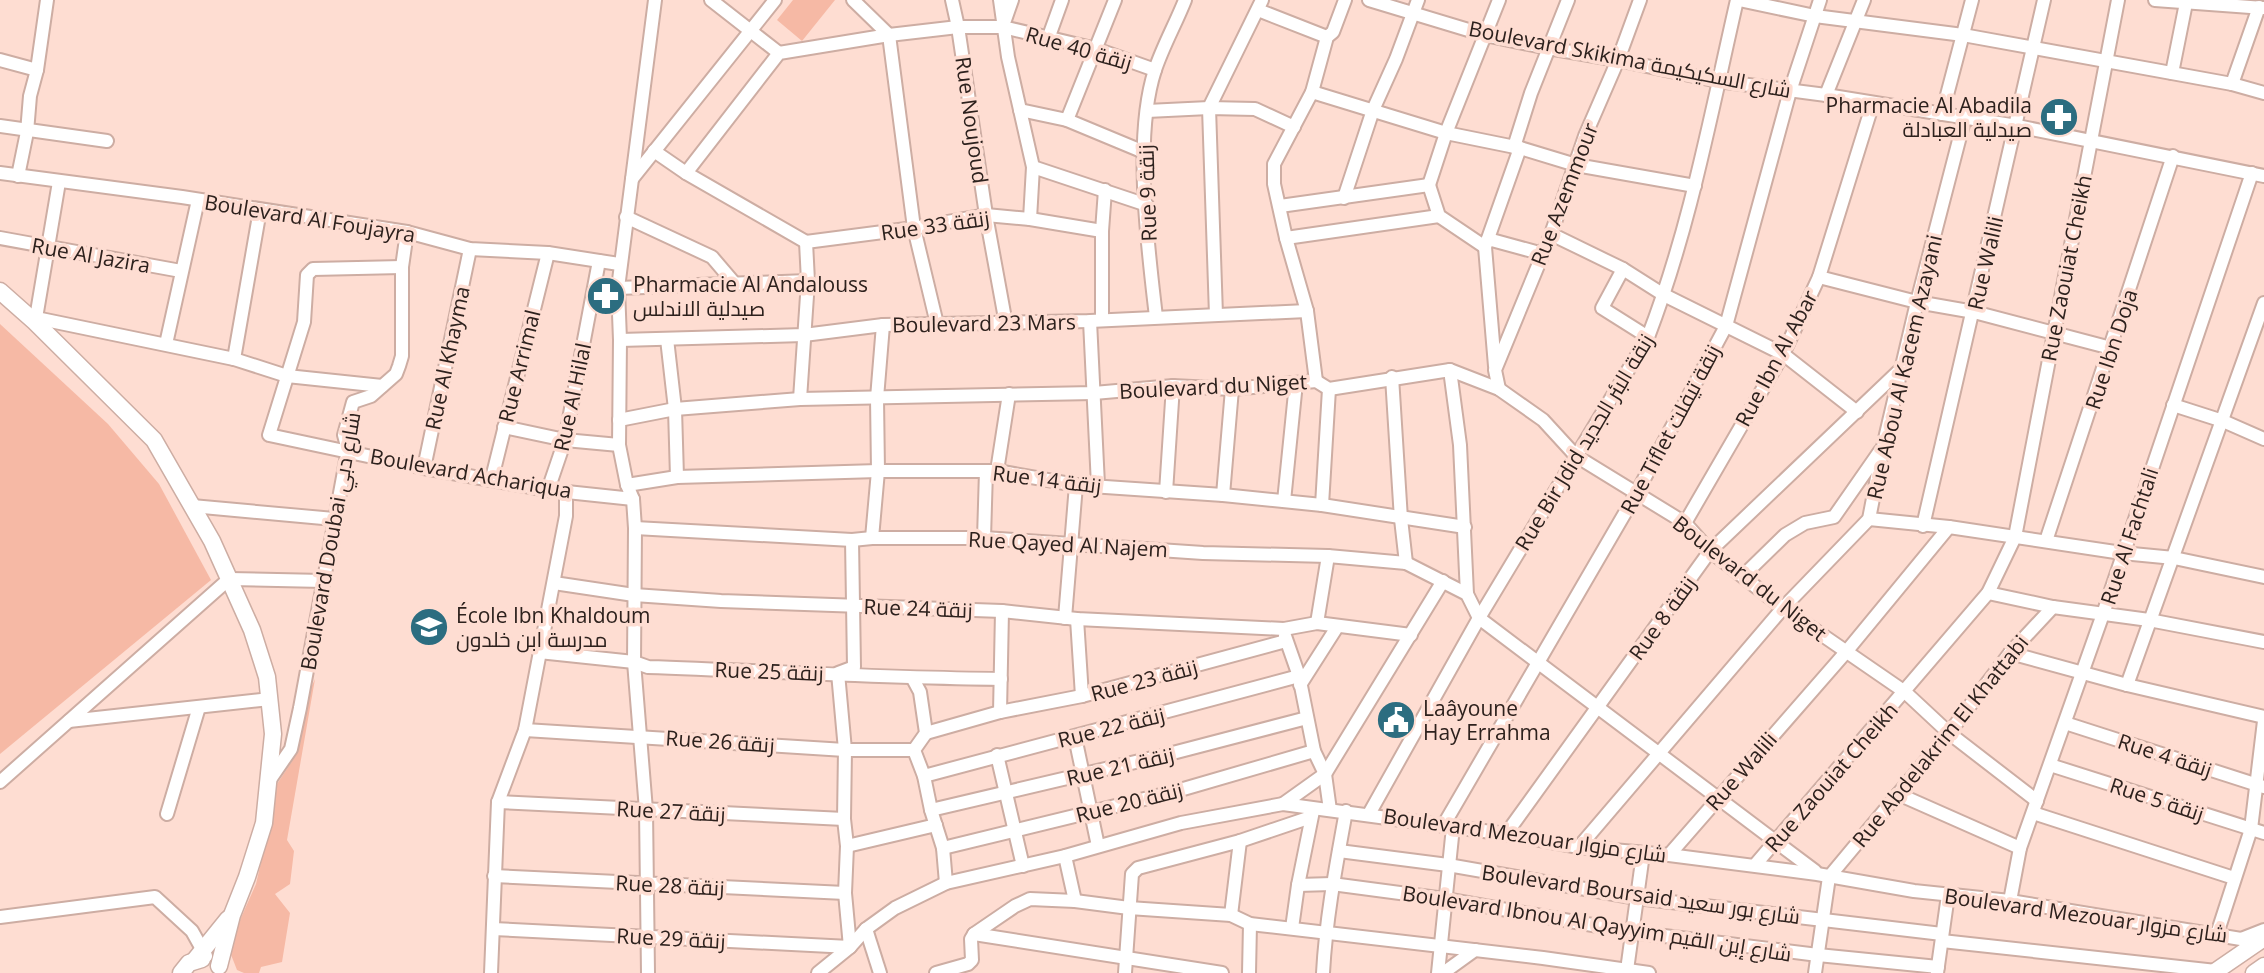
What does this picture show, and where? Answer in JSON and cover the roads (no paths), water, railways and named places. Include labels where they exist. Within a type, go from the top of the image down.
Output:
[{"type":"main road","points":[[0,291],[35,320],[154,440],[192,506],[229,579],[260,653],[267,677],[273,734],[264,823],[247,877],[213,965]]},
{"type":"main road","points":[[213,965],[232,915]]},
{"type":"main road","points":[[2215,972],[2264,938]]},
{"type":"main road","points":[[181,973],[185,967],[213,965]]},
{"type":"main road","points":[[2254,973],[2264,966]]},
{"type":"street","points":[[18,176],[47,0]]},
{"type":"street","points":[[648,973],[646,810],[634,662],[635,528],[633,499],[627,485],[619,445],[618,288],[655,0]]},
{"type":"street","points":[[631,179],[775,0]]},
{"type":"street","points":[[853,0],[890,35],[914,228],[937,324]]},
{"type":"street","name":"Rue Noujoud","points":[[952,0],[1006,324]]},
{"type":"street","points":[[1000,0],[1003,27],[1033,167],[1030,219]]},
{"type":"street","points":[[1003,27],[1012,0]]},
{"type":"street","points":[[1048,39],[1062,0]]},
{"type":"street","points":[[1068,120],[1115,0]]},
{"type":"street","name":"Rue 9 زنقة","points":[[1156,317],[1148,251],[1144,152],[1147,111],[1155,70],[1185,0]]},
{"type":"street","points":[[1317,381],[1307,311],[1274,184],[1274,164],[1312,92],[1327,37],[1333,32],[1345,0]]},
{"type":"street","name":"Boulevard Skikima شارع السكيكيمة","points":[[1369,0],[1416,6],[1485,35],[1548,48],[1718,81],[2017,125],[2258,174]]},
{"type":"street","points":[[1439,216],[1429,185],[1446,133],[1499,0]]},
{"type":"street","points":[[1499,389],[1495,370],[1486,243],[1517,148],[1521,120],[1568,0]]},
{"type":"street","name":"Rue Azemmour","points":[[1495,370],[1551,234],[1586,136],[1640,0]]},
{"type":"street","points":[[1738,0],[1815,16],[2035,47],[2232,84],[2264,93]]},
{"type":"street","name":"Rue Bir Jdid زنقة البئر الجديد","points":[[1369,814],[1479,618],[1648,337],[1664,295],[1695,186],[1738,0]]},
{"type":"street","name":"Rue Tiflet زنقة تيفلت","points":[[1448,826],[1636,494],[1726,326],[1790,91],[1820,0]]},
{"type":"street","points":[[1826,95],[1864,0]]},
{"type":"street","points":[[1942,114],[1972,0]]},
{"type":"street","name":"Rue Walili","points":[[1923,526],[2044,0]]},
{"type":"street","name":"Rue Zaouiat Cheikh","points":[[1755,865],[1989,593],[2015,537],[2118,0]]},
{"type":"street","points":[[2155,0],[2262,8],[2232,84]]},
{"type":"street","points":[[686,173],[779,53],[719,2]]},
{"type":"street","points":[[2172,73],[2194,2]]},
{"type":"street","points":[[1216,315],[1209,108],[1260,5],[1327,37]]},
{"type":"street","points":[[1344,198],[1373,110],[1416,6]]},
{"type":"street","name":"Rue 40 زنقة","points":[[779,53],[958,27],[1003,27],[1096,50],[1155,70]]},
{"type":"street","points":[[0,61],[37,70]]},
{"type":"street","points":[[1312,92],[1446,133],[1517,148],[1576,165],[1695,186]]},
{"type":"street","name":"Rue Ibn Al Abar","points":[[1685,523],[1783,354],[1819,277],[1873,103]]},
{"type":"street","points":[[1147,111],[1255,109],[1294,127]]},
{"type":"street","points":[[1020,110],[1068,120],[1144,152]]},
{"type":"street","name":"Rue Abou Al Kacem Azayani","points":[[1579,847],[1783,608],[1869,519],[1917,302],[1965,117]]},
{"type":"street","points":[[0,126],[27,132],[107,141]]},
{"type":"street","points":[[654,150],[686,173],[806,242],[808,281],[800,399]]},
{"type":"street","name":"Rue Ibn Doja","points":[[2046,541],[2174,156]]},
{"type":"street","points":[[1033,167],[1147,205]]},
{"type":"street","name":"Boulevard Al Foujayra","points":[[0,173],[407,232],[470,249],[548,253],[619,264]]},
{"type":"street","name":"Rue Al Fachtali","points":[[2010,901],[2020,848],[2173,405],[2258,174]]},
{"type":"street","points":[[59,183],[35,320],[234,359],[287,376],[382,386]]},
{"type":"street","points":[[1280,206],[1429,185]]},
{"type":"street","points":[[1098,485],[1094,393],[1105,190]]},
{"type":"street","points":[[166,344],[198,200]]},
{"type":"street","points":[[234,359],[260,210]]},
{"type":"street","name":"Rue 33 زنقة","points":[[806,242],[914,228],[986,215],[1102,231]]},
{"type":"street","points":[[1286,238],[1439,216],[1486,243],[1543,254]]},
{"type":"street","points":[[626,218],[712,257],[735,284]]},
{"type":"street","name":"Boulevard Doubai شارع دبي","points":[[268,782],[290,749],[312,651],[348,450],[344,435],[353,402],[371,396],[396,374],[402,356],[402,267],[407,232]]},
{"type":"street","points":[[1551,234],[1623,269],[1664,295],[1783,354],[1857,412]]},
{"type":"street","name":"Rue Al Jazira","points":[[0,238],[181,271]]},
{"type":"street","name":"Rue Al Khayma","points":[[425,468],[470,249]]},
{"type":"street","name":"Rue Arrimal","points":[[492,478],[548,253]]},
{"type":"street","name":"Rue Al Hilal","points":[[548,490],[565,440],[599,261]]},
{"type":"street","points":[[287,376],[304,322],[307,275],[313,269],[402,267]]},
{"type":"street","points":[[1623,269],[1602,307],[1648,337]]},
{"type":"street","points":[[1819,277],[1917,302],[1974,312],[2111,348]]},
{"type":"street","points":[[618,288],[808,281]]},
{"type":"street","points":[[2127,685],[2264,303]]},
{"type":"street","name":"Boulevard 23 Mars","points":[[620,340],[804,335],[883,325],[1006,324],[1307,311]]},
{"type":"street","points":[[872,538],[878,471],[877,398],[883,325]]},
{"type":"street","points":[[667,339],[675,409],[677,477]]},
{"type":"street","name":"Rue 8 زنقة","points":[[1506,834],[1710,551],[1903,367]]},
{"type":"street","points":[[1450,370],[1460,445],[1467,594],[1479,618],[1823,875],[1823,920],[1815,973]]},
{"type":"street","name":"Boulevard du Niget","points":[[619,420],[675,409],[800,399],[1094,393],[1173,386],[1233,389],[1317,381],[1329,389],[1450,370],[1499,389],[1542,420],[1576,456],[1685,523],[1710,551],[1783,608],[1905,692],[2036,807],[2234,878]]},
{"type":"street","name":"Boulevard Achariqua","points":[[287,376],[269,435],[425,468],[548,490],[633,499]]},
{"type":"street","points":[[1392,377],[1406,563]]},
{"type":"street","points":[[1284,501],[1296,383]]},
{"type":"street","points":[[1166,492],[1173,386]]},
{"type":"street","points":[[1223,495],[1233,389]]},
{"type":"street","points":[[1322,505],[1329,389]]},
{"type":"street","points":[[984,538],[992,471],[1009,394]]},
{"type":"street","points":[[2173,405],[2223,421],[2264,439]]},
{"type":"street","points":[[504,427],[565,440],[619,445]]},
{"type":"street","points":[[1743,576],[1785,535],[1805,523],[1835,517],[1883,447]]},
{"type":"street","name":"Rue 14 زنقة","points":[[627,485],[677,477],[878,471],[992,471],[1076,485],[1322,505],[1465,527]]},
{"type":"street","points":[[1076,485],[1071,618],[1082,696]]},
{"type":"street","points":[[491,973],[498,802],[525,730],[566,516],[566,492]]},
{"type":"street","points":[[1846,498],[1862,505],[1869,519],[1949,527],[2122,553],[2174,558],[2264,577]]},
{"type":"street","points":[[192,506],[334,519]]},
{"type":"street","points":[[1835,517],[1854,533]]},
{"type":"street","name":"Rue Walili","points":[[1669,855],[1846,652],[1949,527]]},
{"type":"street","name":"Rue Qayed Al Najem","points":[[635,528],[852,540],[984,538],[1203,553],[1328,556],[1406,563],[1467,594]]},
{"type":"street","points":[[850,947],[845,893],[845,750],[838,673],[855,667],[852,540]]},
{"type":"street","points":[[1317,624],[1328,556]]},
{"type":"street","points":[[0,782],[229,579],[324,581]]},
{"type":"street","points":[[1283,804],[1325,774],[1443,581]]},
{"type":"street","name":"Rue 24 زنقة","points":[[554,583],[634,595],[853,607],[1002,611],[1285,635]]},
{"type":"street","points":[[1989,593],[2053,607],[2149,620],[2264,642]]},
{"type":"street","name":"Rue Abdelakrim El Khattabi","points":[[1823,875],[1898,794],[2010,653],[2053,607]]},
{"type":"street","points":[[1000,712],[1002,611]]},
{"type":"street","points":[[1330,810],[1325,774],[1314,751],[1299,681],[1285,635],[1317,624],[1411,635]]},
{"type":"street","points":[[1299,681],[1337,627]]},
{"type":"street","name":"Rue 23 زنقة","points":[[926,733],[1000,712],[1082,696],[1285,635]]},
{"type":"street","name":"Rue 25 زنقة","points":[[539,652],[634,662],[648,667],[1001,679]]},
{"type":"street","points":[[2010,653],[2264,719],[2258,831],[2234,878],[2217,934]]},
{"type":"street","points":[[913,678],[920,692],[926,733],[914,750],[924,776],[943,848],[946,883]]},
{"type":"street","name":"Rue 22 زنقة","points":[[924,776],[997,755],[1299,681]]},
{"type":"street","points":[[69,721],[270,699]]},
{"type":"street","points":[[167,814],[199,707]]},
{"type":"street","name":"Rue 21 زنقة","points":[[931,810],[1166,755],[1307,718]]},
{"type":"street","name":"Rue 4 زنقة","points":[[2065,723],[2261,786]]},
{"type":"street","name":"Rue 26 زنقة","points":[[525,730],[845,750],[914,750]]},
{"type":"street","points":[[1075,737],[1098,846]]},
{"type":"street","name":"Rue 20 زنقة","points":[[943,848],[1173,792],[1314,751]]},
{"type":"street","points":[[997,755],[1023,866]]},
{"type":"street","name":"Rue 5 زنقة","points":[[2050,765],[2258,831]]},
{"type":"street","points":[[1898,794],[2020,848]]},
{"type":"street","name":"Rue 27 زنقة","points":[[498,802],[844,819]]},
{"type":"street","name":"Boulevard Mezouar شارع مزوار","points":[[822,972],[866,929],[895,908],[946,883],[1065,856],[1181,823],[1283,804],[1312,813],[1346,811],[1579,847],[1755,865],[1948,895],[2010,901],[2241,939],[2264,930]]},
{"type":"street","points":[[1323,973],[1332,884],[1346,811]]},
{"type":"street","points":[[1125,973],[1132,874],[1138,868],[1240,841],[1312,813]]},
{"type":"street","points":[[1292,928],[1312,813]]},
{"type":"street","points":[[847,846],[936,825]]},
{"type":"street","points":[[1440,973],[1439,947],[1448,865],[1448,826]]},
{"type":"street","points":[[1231,915],[1240,841]]},
{"type":"street","name":"Boulevard Boursaid شارع بور سعيد","points":[[1339,851],[1448,865],[1636,898],[2215,972]]},
{"type":"street","points":[[1627,970],[1643,854]]},
{"type":"street","points":[[1065,856],[1075,901]]},
{"type":"street","name":"Rue 28 زنقة","points":[[494,876],[845,893]]},
{"type":"street","name":"Boulevard Ibnou Al Qayyim شارع إبن القيم","points":[[1298,885],[1332,884],[1445,899],[1632,932],[1938,970]]},
{"type":"street","points":[[1938,970],[1948,895]]},
{"type":"street","points":[[0,917],[155,897],[191,931],[213,965]]},
{"type":"street","points":[[936,973],[968,964],[972,960],[971,939],[974,934],[1015,906],[1030,900],[1075,901],[1129,908],[1231,915],[1250,925],[1543,958],[1649,973]]},
{"type":"street","points":[[1249,973],[1250,925]]},
{"type":"street","name":"Rue 29 زنقة","points":[[493,929],[850,947]]},
{"type":"street","points":[[866,929],[880,973]]},
{"type":"street","points":[[974,934],[1222,973]]},
{"type":"street","points":[[1440,973],[1475,950]]},
{"type":"street","points":[[1541,973],[1543,958]]},
{"type":"place","name":"Pharmacie Al Abadila صيدلية العبادلة","points":[[2059,117]]},
{"type":"place","name":"Pharmacie Al Andalouss صيدلية الاندلس","points":[[606,296]]},
{"type":"place","name":"École Ibn Khaldoum مدرسة ابن خلدون","points":[[429,627]]},
{"type":"place","name":"Laâyoune Hay Errahma","points":[[1396,720]]}]
